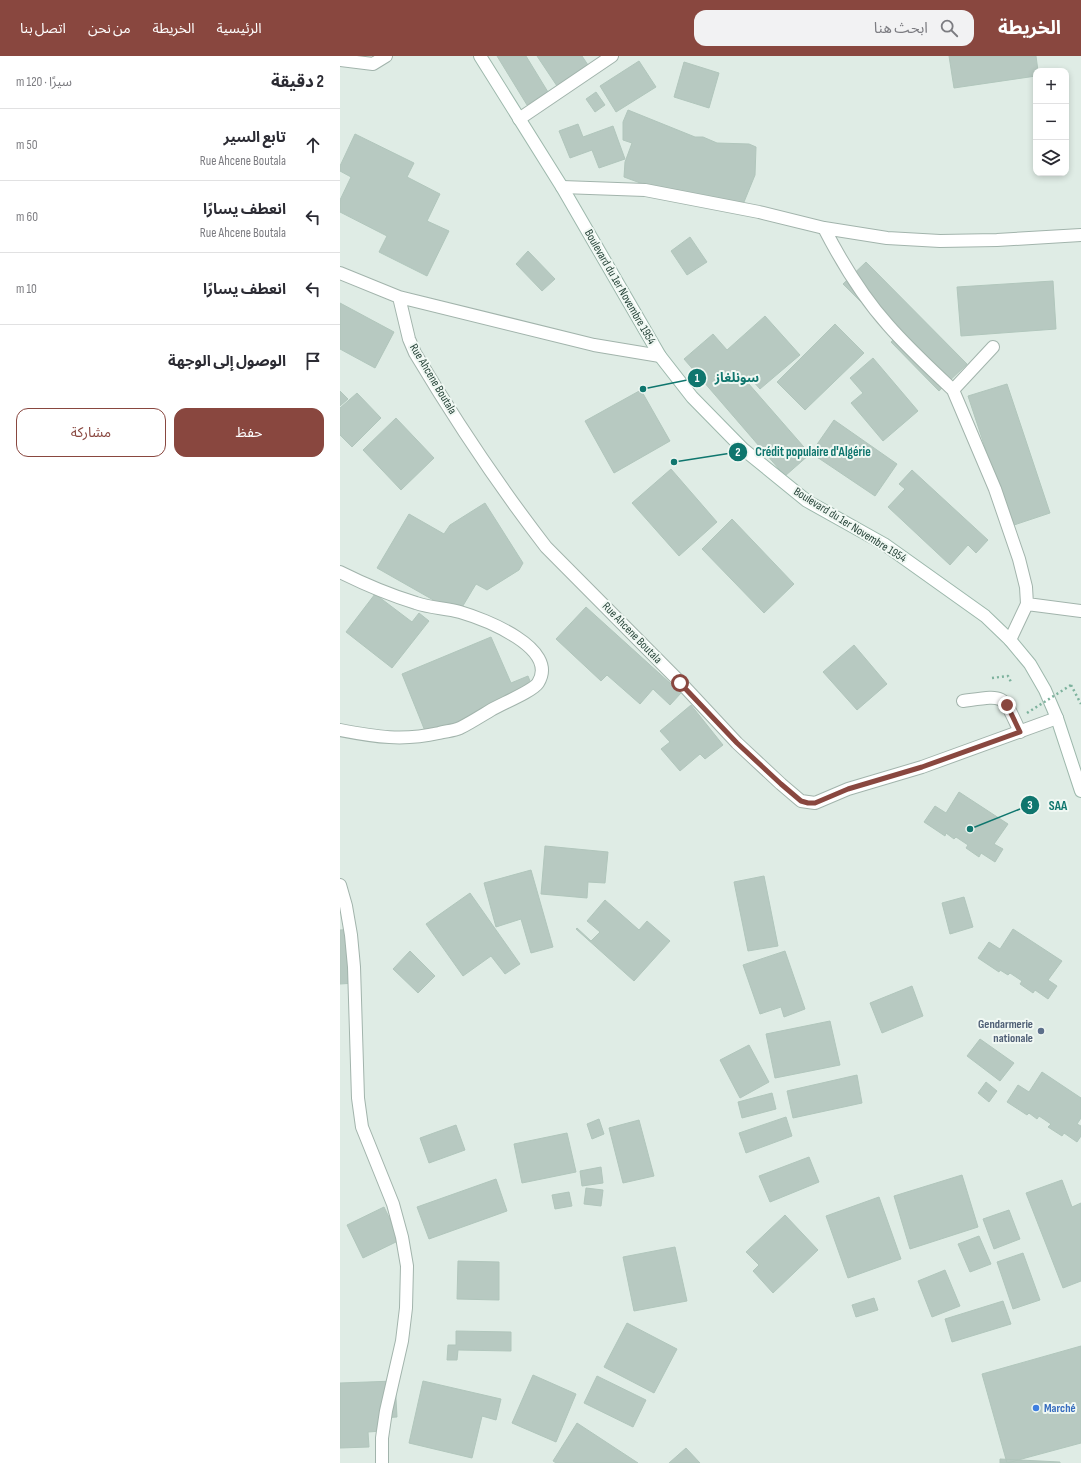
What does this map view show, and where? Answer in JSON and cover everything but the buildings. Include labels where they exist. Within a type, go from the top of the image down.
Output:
[{"type":"street","points":[[340,60],[373,64],[386,56]]},
{"type":"street","name":"Boulevard du 1er Novembre 1954","points":[[480,56],[562,187],[660,356],[692,397],[744,449],[807,501],[884,544],[985,616],[1010,640],[1030,664],[1045,690],[1079,777],[1081,791]]},
{"type":"street","points":[[519,118],[612,56]]},
{"type":"street","points":[[562,187],[645,190],[758,212],[824,228],[887,238],[940,241],[997,240],[1081,235]]},
{"type":"street","points":[[824,228],[849,274],[872,306],[888,326],[953,390],[995,489],[1009,527],[1026,587],[1027,604],[1010,640]]},
{"type":"street","points":[[340,273],[399,297],[594,345],[660,356]]},
{"type":"street","name":"Rue Ahcene Boutala","points":[[399,297],[410,339],[422,364],[481,456],[546,547],[737,743],[801,801],[815,803],[848,789],[922,767],[1057,718]]},
{"type":"street","points":[[953,390],[993,347]]},
{"type":"street","points":[[340,572],[360,582],[416,603],[460,612],[506,631],[523,640],[536,654],[542,671],[538,684],[532,689],[505,701],[458,728],[424,736],[394,738],[340,730]]},
{"type":"street","points":[[1027,604],[1081,611]]},
{"type":"street","points":[[964,701],[993,697],[999,698],[1007,705],[1020,732]]},
{"type":"street","points":[[340,885],[346,906],[351,935],[354,967],[358,1098],[362,1126],[393,1204],[402,1237],[407,1266],[406,1308],[402,1342],[386,1411],[382,1438],[382,1463]]},
{"type":"path","points":[[1027,713],[1071,685],[1081,704]]},
{"type":"place","name":"سونلغاز","points":[[643,389]]},
{"type":"place","name":"Crédit populaire d'Algérie","points":[[674,462]]},
{"type":"place","name":"SAA","points":[[970,829]]},
{"type":"place","name":"Gendarmerie nationale","points":[[1041,1031]]},
{"type":"place","name":"Marché","points":[[1036,1408]]},
{"type":"route","points":[[680,683],[737,743],[794,796],[801,801],[808,803],[815,803],[848,789],[922,767],[1020,732],[1007,705]]}]
